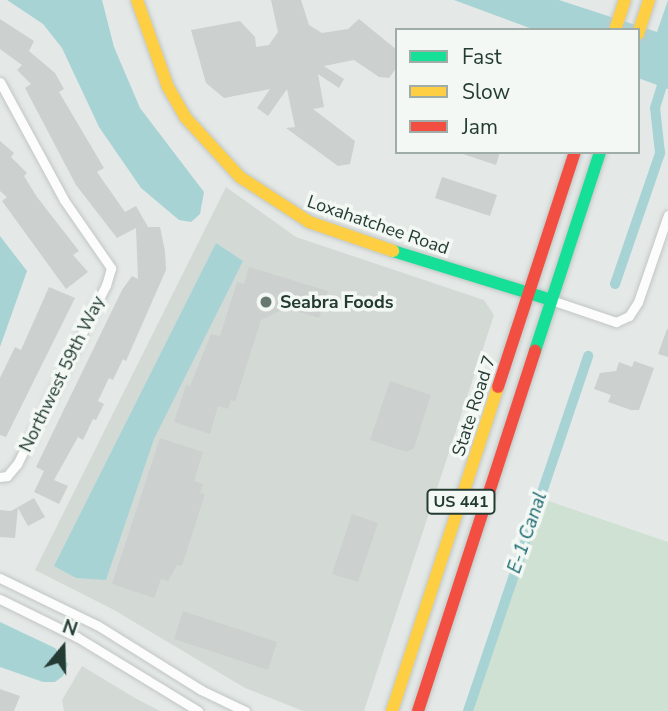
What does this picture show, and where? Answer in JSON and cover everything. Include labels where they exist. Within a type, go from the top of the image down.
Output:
[{"type":"main road","name":"Loxahatchee Road","points":[[137,0],[168,88],[185,117],[240,177],[271,201],[321,226],[551,300]]},
{"type":"main road","points":[[640,28],[649,0]]},
{"type":"main road","points":[[616,28],[623,6]]},
{"type":"main road","name":"State Road 7","points":[[394,708],[574,154]]},
{"type":"main road","name":"US 441","points":[[418,711],[599,154]]},
{"type":"street","name":"Northwest 59th Way","points":[[0,82],[64,200],[111,268],[77,345],[4,476]]},
{"type":"street","points":[[551,300],[616,322],[629,316],[638,302],[668,215]]},
{"type":"street","points":[[0,578],[97,625],[201,690],[245,711]]},
{"type":"street","points":[[0,599],[77,637],[198,711]]},
{"type":"shaded area","points":[[226,187],[296,237],[484,300],[494,315],[364,711],[303,711],[245,688],[114,610],[35,570]]},
{"type":"shaded area","points":[[82,666],[160,711],[64,711],[62,700]]},
{"type":"green space","points":[[537,497],[668,542],[668,711],[469,711]]},
{"type":"water","points":[[7,0],[102,0],[114,47],[140,108],[204,192],[200,214],[191,222],[179,220],[141,188],[99,127],[62,48],[43,24]]},
{"type":"water","points":[[454,0],[559,0],[657,32],[668,0],[668,89],[640,79],[640,28],[530,28]]},
{"type":"water","points":[[0,236],[27,271],[0,347]]},
{"type":"water","points":[[216,243],[243,261],[154,439],[106,580],[76,578],[54,566]]},
{"type":"water","points":[[0,622],[55,648],[68,664],[63,676],[55,682],[43,682],[0,667]]},
{"type":"building","points":[[271,0],[301,0],[309,25],[322,33],[348,29],[359,19],[395,48],[395,70],[389,78],[379,77],[354,60],[324,66],[344,79],[339,88],[318,74],[324,107],[313,109],[355,141],[350,164],[338,166],[286,128],[295,127],[287,89],[268,116],[257,108],[270,89],[224,98],[206,83],[191,30],[240,21],[255,37],[256,47],[269,45],[278,32]]},
{"type":"building","points":[[0,19],[34,41],[29,51],[55,73],[64,89],[59,92],[104,168],[97,172],[125,212],[136,206],[148,227],[160,227],[165,251],[166,270],[126,361],[123,359],[113,380],[109,378],[98,401],[104,404],[96,420],[93,419],[83,440],[78,437],[54,480],[68,486],[59,504],[34,492],[44,471],[36,467],[122,290],[132,276],[138,279],[136,228],[117,238],[76,185],[25,88],[31,84],[17,70],[22,65],[0,49]]},
{"type":"building","points":[[0,141],[14,153],[11,157],[27,173],[24,176],[37,197],[79,251],[73,255],[88,272],[66,289],[2,201],[7,197],[0,191]]},
{"type":"building","points":[[463,154],[499,154],[496,165]]},
{"type":"building","points":[[442,177],[497,195],[490,216],[435,198]]},
{"type":"building","points":[[249,267],[328,291],[319,318],[286,308],[261,320],[235,402],[231,400],[228,409],[218,406],[210,434],[174,422],[186,385],[190,386],[211,334],[220,336],[237,282],[244,284]]},
{"type":"building","points":[[49,287],[75,298],[6,437],[0,435],[0,378],[15,347],[21,350]]},
{"type":"building","points":[[668,329],[668,357],[658,354]]},
{"type":"building","points":[[634,361],[654,368],[639,410],[608,402],[611,395],[594,389],[600,373],[616,371],[619,362],[632,367]]},
{"type":"building","points":[[390,381],[431,395],[414,448],[407,452],[370,440]]},
{"type":"building","points":[[160,438],[203,452],[194,481],[203,484],[200,493],[205,494],[182,566],[177,565],[168,581],[161,579],[154,598],[112,584]]},
{"type":"building","points":[[34,498],[45,517],[28,526],[18,508],[15,538],[0,537],[0,510],[11,511]]},
{"type":"building","points":[[352,514],[378,523],[358,582],[332,574]]},
{"type":"building","points":[[183,611],[277,642],[268,670],[174,639]]},
{"type":"building","points":[[0,689],[20,696],[14,711],[0,711]]},
{"type":"waterway","name":"E-1 Canal","points":[[615,284],[660,153],[655,108],[668,66]]},
{"type":"waterway","name":"E-1 Canal","points":[[468,711],[588,356]]},
{"type":"traffic: fast","points":[[535,351],[599,154]]},
{"type":"traffic: fast","points":[[393,251],[551,300]]},
{"type":"traffic: slow","points":[[137,0],[168,87],[185,117],[240,177],[309,222],[393,251]]},
{"type":"traffic: slow","points":[[616,28],[625,0]]},
{"type":"traffic: slow","points":[[640,28],[649,0]]},
{"type":"traffic: slow","points":[[392,711],[498,387]]},
{"type":"traffic: jam","points":[[498,387],[574,154]]},
{"type":"traffic: jam","points":[[418,711],[535,351]]},
{"type":"place","name":"Seabra Foods","points":[[266,302]]}]
